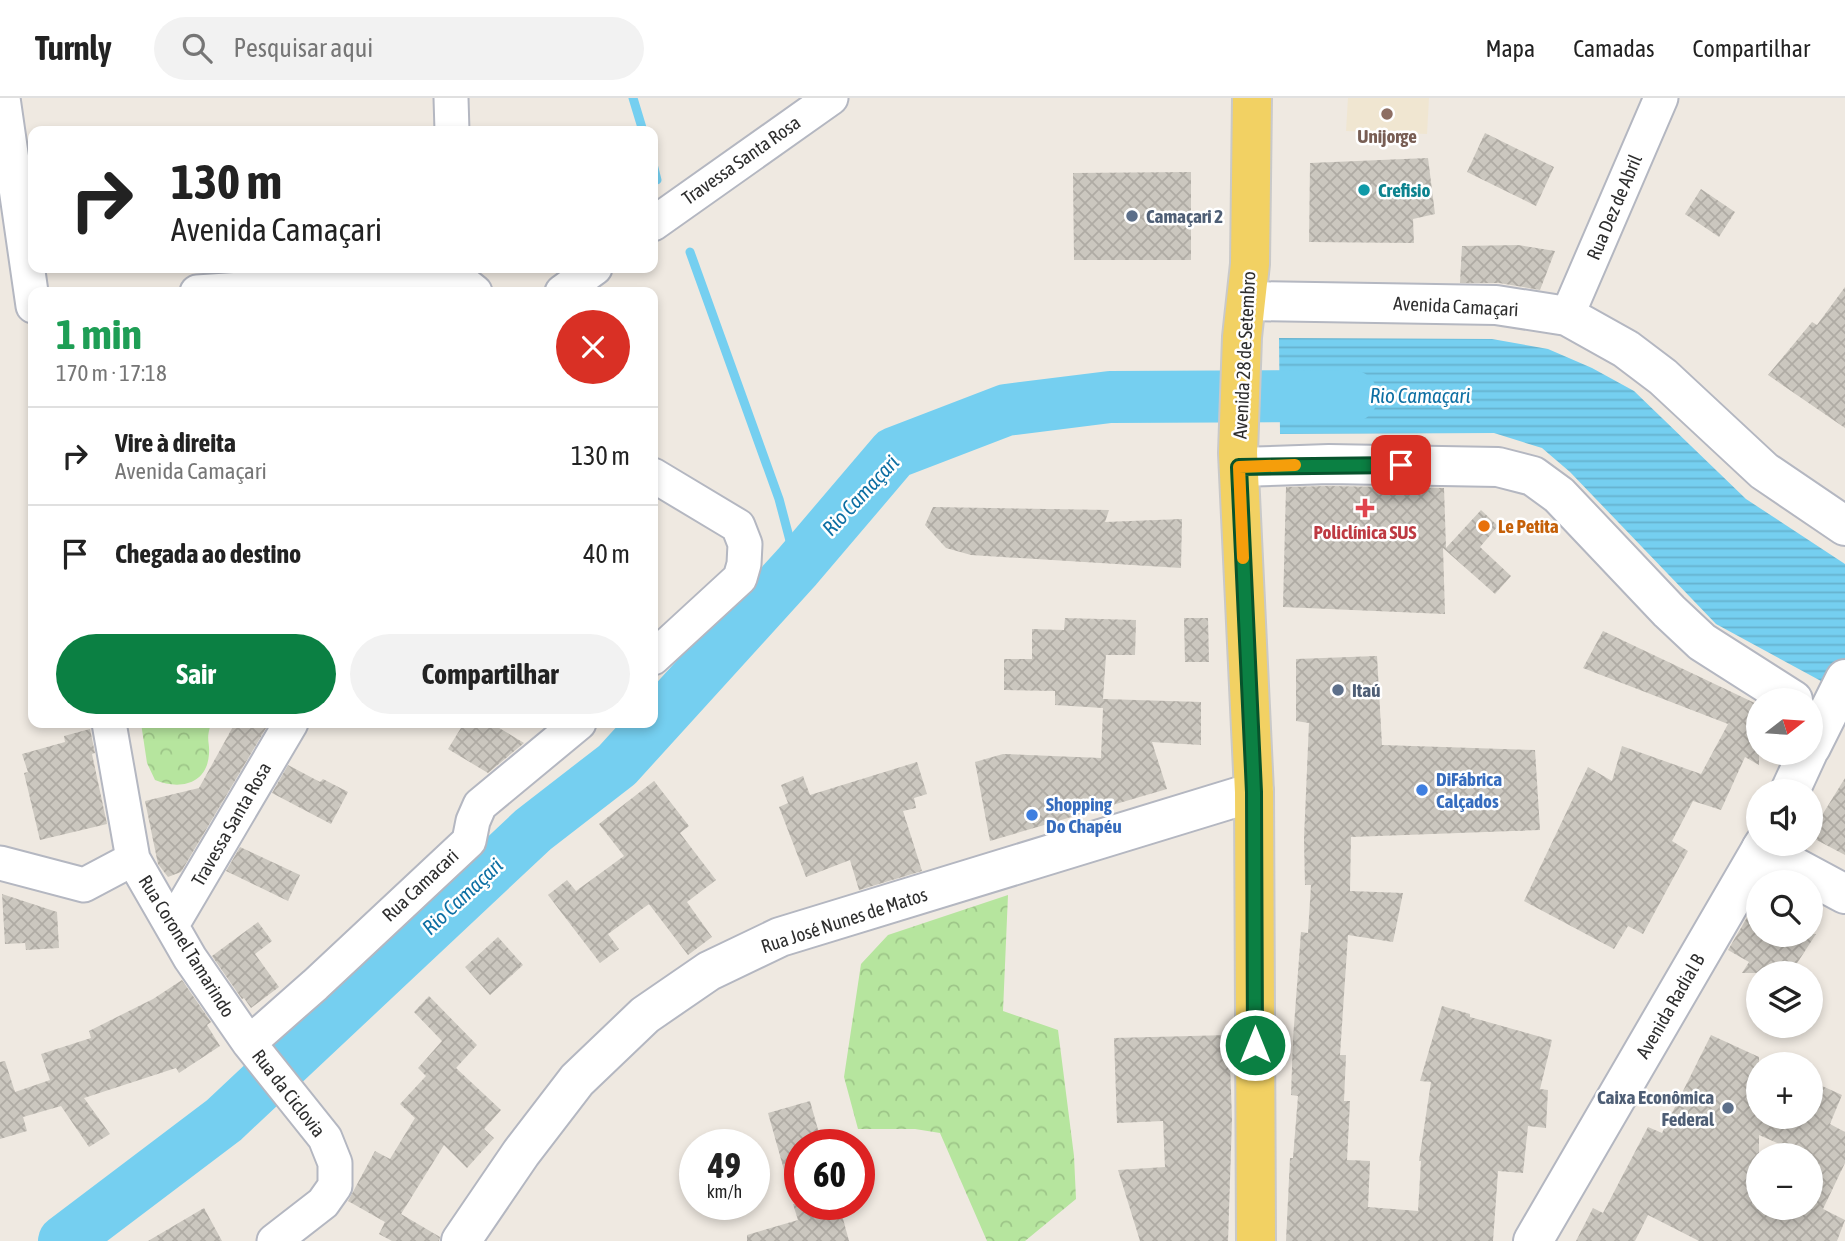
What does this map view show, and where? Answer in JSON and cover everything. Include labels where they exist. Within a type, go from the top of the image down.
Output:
[{"type":"main road","name":"Avenida 28 de Setembro","points":[[1252,98],[1239,453],[1254,792],[1256,1241]]},
{"type":"street","points":[[3,98],[13,261],[28,293]]},
{"type":"street","points":[[451,98],[452,126]]},
{"type":"street","name":"Travessa Santa Rosa","points":[[658,219],[831,98]]},
{"type":"street","name":"Rua Dez de Abril","points":[[1567,316],[1661,98]]},
{"type":"street","points":[[569,287],[588,273]]},
{"type":"street","points":[[291,287],[461,278]]},
{"type":"street","name":"Avenida Camaçari","points":[[1245,319],[1496,305],[1567,316],[1626,349],[1663,377],[1764,471],[1845,526]]},
{"type":"street","points":[[1239,453],[1329,464],[1498,467],[1532,476],[1559,495],[1702,642],[1783,688]]},
{"type":"street","points":[[658,478],[738,526],[745,544],[740,578],[658,653]]},
{"type":"street","name":"Rua Coronel Tamarindo","points":[[110,728],[133,859],[190,958],[255,1049]]},
{"type":"street","name":"Travessa Santa Rosa","points":[[172,925],[288,728]]},
{"type":"street","name":"Rua Camacari","points":[[255,1049],[315,985],[469,841],[473,821],[480,806],[573,728]]},
{"type":"street","name":"Rua José Nunes de Matos","points":[[461,1241],[521,1153],[577,1080],[645,1015],[709,971],[780,937],[1254,792]]},
{"type":"street","name":"Avenida Radial B","points":[[1533,1241],[1757,856]]},
{"type":"street","points":[[1780,856],[1845,894]]},
{"type":"street","points":[[0,863],[84,885],[133,859]]},
{"type":"street","name":"Rua da Ciclovia","points":[[255,1049],[326,1138],[335,1163],[335,1186],[323,1203],[274,1241]]},
{"type":"shaded area","name":"Unijorge","points":[[1348,98],[1429,98],[1427,134],[1346,131]]},
{"type":"green space","points":[[142,728],[210,728],[207,764],[203,773],[190,782],[173,785],[155,780],[147,763]]},
{"type":"green space","points":[[1008,895],[1003,1011],[1058,1030],[1074,1156],[1076,1199],[1025,1241],[987,1241],[940,1133],[915,1129],[858,1129],[844,1077],[861,964],[888,935]]},
{"type":"water","points":[[1279,338],[1492,339],[1548,349],[1592,368],[1634,391],[1746,499],[1845,564],[1845,694],[1716,624],[1570,472],[1542,448],[1494,433],[1280,434]]},
{"type":"building","points":[[1485,133],[1554,167],[1536,206],[1467,172]]},
{"type":"building","name":"Crefisio","points":[[1428,158],[1435,214],[1413,219],[1414,243],[1309,242],[1310,163]]},
{"type":"building","name":"Camaçari 2","points":[[1191,172],[1191,260],[1074,260],[1073,173]]},
{"type":"building","points":[[1701,189],[1735,212],[1719,237],[1685,214]]},
{"type":"building","points":[[1518,245],[1555,251],[1540,290],[1499,283],[1460,283],[1462,246]]},
{"type":"building","points":[[1845,287],[1845,428],[1768,375],[1812,322],[1817,325]]},
{"type":"building","points":[[1286,487],[1444,488],[1446,548],[1481,510],[1498,526],[1480,547],[1511,576],[1495,594],[1443,548],[1445,614],[1283,607]]},
{"type":"building","points":[[933,507],[1109,510],[1105,522],[1182,519],[1181,568],[971,555],[946,548],[925,525]]},
{"type":"building","points":[[1065,618],[1136,620],[1135,655],[1106,655],[1103,699],[1201,702],[1201,745],[1152,742],[1167,789],[990,841],[975,762],[1003,754],[1101,758],[1103,708],[1055,705],[1055,691],[1004,690],[1004,659],[1032,659],[1032,629],[1064,630]]},
{"type":"building","points":[[1184,618],[1208,618],[1209,662],[1185,662]]},
{"type":"building","points":[[1603,631],[1746,699],[1746,758],[1721,810],[1693,801],[1672,841],[1688,851],[1643,934],[1628,926],[1614,949],[1524,901],[1588,767],[1612,781],[1622,746],[1701,774],[1728,724],[1583,668]]},
{"type":"building","points":[[1377,656],[1382,745],[1535,750],[1540,830],[1351,837],[1350,891],[1403,893],[1393,942],[1348,935],[1340,1055],[1346,1055],[1344,1101],[1350,1101],[1347,1160],[1370,1161],[1368,1207],[1418,1211],[1419,1161],[1431,1082],[1420,1081],[1442,1006],[1470,1014],[1470,1017],[1552,1040],[1540,1089],[1548,1090],[1546,1128],[1528,1126],[1523,1173],[1498,1171],[1493,1241],[1286,1241],[1290,1158],[1293,1158],[1298,1096],[1291,1095],[1293,1039],[1301,932],[1308,933],[1311,885],[1305,885],[1304,839],[1309,723],[1296,721],[1296,659]]},
{"type":"building","points":[[232,728],[266,728],[181,872],[168,877],[158,864],[145,801],[199,788]]},
{"type":"building","points":[[461,728],[499,728],[524,743],[488,773],[448,749]]},
{"type":"building","points":[[90,729],[95,753],[92,754],[107,824],[40,840],[24,773],[28,772],[22,754],[65,742],[64,736]]},
{"type":"building","points":[[917,762],[927,794],[914,798],[916,808],[903,811],[922,871],[859,890],[850,860],[806,877],[779,807],[788,803],[781,785],[803,776],[810,795]]},
{"type":"building","points":[[288,765],[320,782],[323,779],[348,792],[331,824],[272,793]]},
{"type":"building","points":[[1845,778],[1845,855],[1823,843],[1823,814]]},
{"type":"building","points":[[654,781],[689,826],[680,833],[716,880],[687,902],[712,937],[688,955],[649,904],[608,934],[619,949],[600,963],[548,895],[567,880],[576,891],[624,856],[599,824]]},
{"type":"building","points":[[240,847],[300,875],[288,901],[226,871]]},
{"type":"building","points":[[2,894],[57,912],[59,948],[26,950],[25,943],[5,944]]},
{"type":"building","points":[[1746,919],[1746,947],[1808,947],[1798,961],[1747,961],[1728,950]]},
{"type":"building","points":[[258,922],[272,941],[255,954],[279,987],[251,1008],[212,956]]},
{"type":"building","points":[[498,937],[523,965],[490,995],[465,967]]},
{"type":"building","points":[[182,980],[211,1022],[207,1025],[220,1046],[179,1073],[176,1068],[84,1098],[110,1134],[89,1147],[61,1106],[23,1117],[27,1131],[0,1139],[0,1062],[5,1061],[15,1092],[50,1080],[41,1054],[91,1038],[89,1031],[153,999]]},
{"type":"building","points":[[429,996],[477,1045],[456,1068],[501,1110],[484,1129],[494,1138],[467,1168],[444,1145],[401,1214],[440,1237],[439,1241],[392,1241],[379,1234],[385,1222],[348,1201],[375,1151],[390,1159],[415,1118],[400,1104],[426,1076],[418,1068],[442,1041],[414,1012]]},
{"type":"building","points":[[1229,1035],[1232,1119],[1228,1241],[1140,1241],[1118,1170],[1165,1167],[1163,1121],[1117,1123],[1114,1038]]},
{"type":"building","points":[[1711,1035],[1748,1052],[1746,1129],[1823,1129],[1823,1086],[1842,1095],[1830,1124],[1845,1132],[1845,1163],[1823,1209],[1845,1220],[1837,1241],[1699,1241],[1648,1215],[1635,1241],[1576,1241],[1593,1208],[1603,1213],[1648,1127],[1662,1133]]},
{"type":"building","points":[[810,1101],[818,1129],[784,1129],[784,1170],[768,1113]]},
{"type":"building","points":[[204,1208],[222,1241],[148,1241]]},
{"type":"building","points":[[798,1220],[843,1220],[849,1241],[747,1241],[747,1235]]},
{"type":"waterway","points":[[633,98],[641,126]]},
{"type":"waterway","points":[[690,252],[779,499],[797,567]]},
{"type":"waterway","name":"Rio Camaçari","points":[[658,720],[797,567],[894,453],[1006,410],[1110,397],[1352,396]]},
{"type":"waterway","name":"Rio Camaçari","points":[[64,1241],[224,1120],[533,830],[617,765],[651,728]]},
{"type":"slow traffic","points":[[1243,558],[1239,467],[1295,465]]},
{"type":"place","name":"Unijorge","points":[[1387,114]]},
{"type":"place","name":"Crefisio","points":[[1364,190]]},
{"type":"place","name":"Camaçari 2","points":[[1132,216]]},
{"type":"place","name":"Policlínica SUS","points":[[1365,508]]},
{"type":"place","name":"Le Petita","points":[[1484,526]]},
{"type":"place","name":"Itaú","points":[[1338,690]]},
{"type":"place","name":"DiFábrica Calçados","points":[[1422,790]]},
{"type":"place","name":"Shopping Do Chapéu","points":[[1032,815]]},
{"type":"place","name":"Caixa Econômica Federal","points":[[1728,1108]]},
{"type":"route","points":[[1255,1045],[1254,792],[1239,467],[1401,465]]}]
